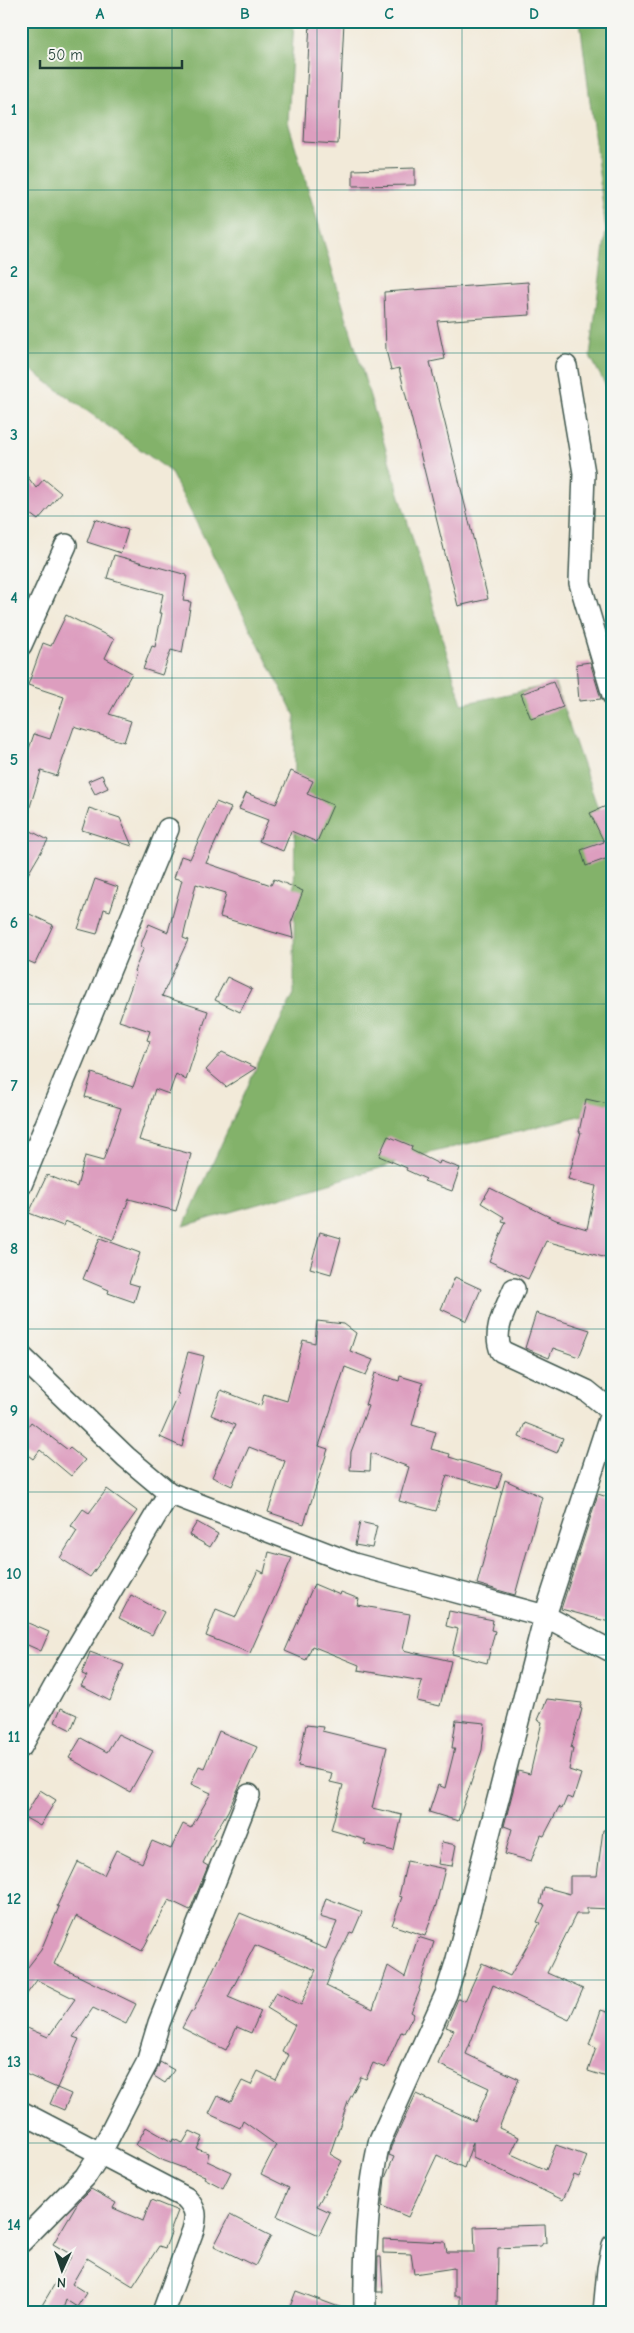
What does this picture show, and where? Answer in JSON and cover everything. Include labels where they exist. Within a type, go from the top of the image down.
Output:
[{"type":"street","points":[[566,366],[584,473],[580,583],[613,695]]},
{"type":"street","points":[[22,643],[66,545]]},
{"type":"street","points":[[21,1185],[168,829]]},
{"type":"street","points":[[365,2312],[364,2272],[368,2220],[373,2169],[379,2143],[446,1994],[456,1963],[545,1616],[612,1410],[580,1387],[501,1351],[496,1340],[499,1326],[514,1289]]},
{"type":"street","points":[[21,1356],[126,1457],[169,1493],[354,1564],[545,1616],[613,1652]]},
{"type":"street","points":[[21,1747],[62,1673],[169,1493]]},
{"type":"street","points":[[21,2242],[85,2177],[100,2154],[146,2063],[159,2023],[249,1795]]},
{"type":"street","points":[[21,2112],[186,2198],[195,2207],[196,2218],[193,2230],[163,2312]]},
{"type":"street","points":[[604,2312],[608,2269],[613,2245]]},
{"type":"green space","points":[[21,21],[294,21],[288,122],[462,704],[555,684],[613,852],[612,1108],[434,1152],[184,1226],[256,1068],[294,994],[295,716],[170,471],[21,363]]},
{"type":"green space","points":[[580,21],[613,21],[613,399],[590,356],[606,230]]},
{"type":"building","points":[[310,21],[344,21],[338,144],[304,142]]},
{"type":"building","points":[[415,168],[415,185],[353,186],[353,170]]},
{"type":"building","points":[[528,282],[530,315],[437,321],[445,359],[430,362],[488,599],[458,606],[399,368],[391,370],[386,350],[384,292]]},
{"type":"building","points":[[21,468],[36,488],[44,479],[61,493],[38,520],[21,507]]},
{"type":"building","points":[[95,519],[128,530],[121,553],[87,542]]},
{"type":"building","points":[[114,555],[187,575],[183,601],[191,602],[182,653],[171,650],[162,675],[143,669],[152,646],[155,647],[162,613],[159,613],[163,594],[107,578]]},
{"type":"building","points":[[66,615],[114,639],[105,658],[132,673],[109,714],[131,721],[124,742],[74,727],[57,776],[41,771],[25,823],[21,822],[21,773],[34,734],[50,739],[64,697],[28,685],[43,643],[51,646]]},
{"type":"building","points":[[590,662],[601,699],[579,701],[576,664]]},
{"type":"building","points":[[553,682],[563,707],[531,719],[521,694]]},
{"type":"building","points":[[291,771],[313,781],[307,794],[333,805],[317,842],[291,831],[283,851],[259,841],[268,820],[239,809],[246,793],[276,804]]},
{"type":"building","points":[[102,775],[108,788],[95,794],[88,781]]},
{"type":"building","points":[[216,802],[231,808],[206,863],[271,885],[274,879],[303,891],[291,923],[293,938],[220,917],[226,893],[196,884],[183,938],[188,940],[162,996],[208,1011],[186,1080],[176,1074],[169,1094],[155,1089],[139,1140],[191,1154],[176,1211],[129,1199],[113,1240],[65,1221],[63,1226],[29,1213],[47,1175],[77,1187],[85,1156],[103,1161],[121,1108],[85,1097],[92,1073],[133,1087],[150,1041],[147,1040],[150,1031],[119,1021],[136,973],[134,971],[144,948],[140,947],[149,924],[168,932],[182,880],[174,878],[181,856],[190,859]]},
{"type":"building","points":[[613,803],[613,861],[611,857],[586,866],[581,850],[604,842],[590,813]]},
{"type":"building","points":[[89,808],[120,818],[132,846],[82,830]]},
{"type":"building","points":[[31,831],[48,840],[21,886],[21,848]]},
{"type":"building","points":[[95,879],[118,887],[110,911],[104,909],[97,934],[78,929]]},
{"type":"building","points":[[21,910],[53,925],[35,964],[21,958]]},
{"type":"building","points":[[227,977],[252,989],[240,1012],[215,1000]]},
{"type":"building","points":[[222,1052],[256,1068],[226,1087],[206,1070]]},
{"type":"building","points":[[586,1099],[613,1105],[613,1251],[610,1259],[546,1241],[528,1279],[489,1261],[506,1222],[502,1221],[504,1217],[481,1203],[490,1188],[556,1220],[587,1229],[596,1186],[568,1179],[581,1132],[579,1132]]},
{"type":"building","points":[[388,1136],[412,1146],[411,1150],[439,1164],[440,1161],[460,1168],[452,1191],[424,1181],[426,1179],[406,1170],[407,1168],[379,1156]]},
{"type":"building","points":[[320,1232],[341,1238],[331,1274],[310,1268]]},
{"type":"building","points":[[100,1238],[140,1253],[129,1283],[139,1286],[134,1302],[108,1293],[109,1290],[83,1279]]},
{"type":"building","points":[[455,1277],[481,1289],[467,1321],[441,1309]]},
{"type":"building","points":[[536,1313],[590,1330],[579,1357],[553,1348],[549,1358],[525,1348]]},
{"type":"building","points":[[317,1321],[344,1324],[356,1333],[350,1351],[373,1360],[366,1375],[345,1367],[319,1446],[328,1449],[304,1524],[268,1512],[285,1461],[249,1447],[232,1486],[212,1477],[235,1425],[211,1415],[221,1390],[261,1406],[264,1394],[287,1401],[303,1340],[315,1343]]},
{"type":"building","points":[[188,1352],[204,1356],[182,1447],[160,1437],[179,1394],[177,1393]]},
{"type":"building","points":[[375,1373],[399,1381],[400,1376],[423,1383],[412,1425],[436,1432],[431,1449],[450,1454],[449,1457],[502,1473],[497,1489],[447,1475],[436,1511],[399,1501],[409,1467],[371,1453],[370,1471],[350,1470],[351,1452],[368,1406],[365,1405]]},
{"type":"building","points":[[31,1422],[68,1450],[70,1448],[85,1460],[71,1476],[40,1450],[33,1459],[21,1450],[21,1436]]},
{"type":"building","points":[[525,1423],[563,1438],[557,1453],[519,1437]]},
{"type":"building","points":[[505,1480],[542,1497],[515,1595],[477,1584]]},
{"type":"building","points":[[107,1489],[137,1511],[90,1577],[60,1558],[77,1531],[71,1526],[83,1509],[89,1513]]},
{"type":"building","points":[[598,1494],[613,1499],[613,1623],[561,1609]]},
{"type":"building","points":[[197,1522],[218,1534],[210,1547],[189,1535]]},
{"type":"building","points":[[360,1522],[377,1526],[372,1548],[355,1545]]},
{"type":"building","points":[[269,1552],[292,1558],[250,1653],[206,1636],[216,1609],[236,1617],[258,1570],[264,1573]]},
{"type":"building","points":[[314,1584],[340,1595],[341,1592],[359,1599],[357,1605],[410,1614],[403,1650],[451,1661],[440,1706],[417,1701],[422,1681],[358,1670],[359,1665],[312,1646],[306,1660],[285,1651]]},
{"type":"building","points":[[131,1595],[164,1612],[152,1635],[119,1618]]},
{"type":"building","points":[[449,1611],[493,1620],[491,1630],[495,1631],[487,1663],[452,1654],[458,1629],[446,1626]]},
{"type":"building","points":[[21,1620],[49,1632],[41,1651],[21,1642]]},
{"type":"building","points":[[90,1652],[124,1665],[110,1701],[81,1686],[87,1676],[82,1674]]},
{"type":"building","points":[[547,1699],[582,1703],[571,1748],[573,1748],[569,1770],[581,1774],[573,1799],[567,1797],[562,1809],[559,1807],[544,1836],[541,1835],[531,1861],[505,1854],[512,1829],[504,1826],[518,1771],[530,1774],[542,1722],[538,1720]]},
{"type":"building","points":[[61,1708],[77,1715],[71,1730],[55,1722]]},
{"type":"building","points":[[456,1720],[485,1723],[482,1750],[458,1821],[429,1812],[438,1785],[445,1788],[455,1748],[452,1748]]},
{"type":"building","points":[[306,1725],[323,1727],[322,1731],[387,1747],[372,1808],[402,1815],[394,1851],[364,1844],[366,1840],[331,1830],[343,1785],[330,1782],[332,1773],[298,1766]]},
{"type":"building","points":[[219,1731],[257,1747],[228,1811],[212,1838],[215,1839],[203,1863],[208,1866],[190,1910],[169,1900],[142,1951],[76,1916],[54,1964],[136,2004],[126,2024],[93,2008],[73,2037],[79,2039],[57,2088],[21,2072],[21,2036],[25,2027],[48,2037],[75,1999],[37,1980],[21,2002],[21,1976],[41,1950],[59,1907],[57,1906],[78,1862],[104,1875],[116,1850],[142,1863],[152,1841],[171,1849],[183,1824],[191,1828],[211,1793],[191,1784],[199,1766],[204,1768]]},
{"type":"building","points":[[118,1734],[153,1751],[130,1792],[69,1758],[81,1738],[107,1752]]},
{"type":"building","points":[[40,1790],[56,1800],[40,1826],[24,1817]]},
{"type":"building","points":[[603,1830],[613,1830],[613,1909],[587,1908],[587,1914],[576,1914],[547,1973],[583,1989],[569,2020],[493,1985],[466,2054],[519,2079],[499,2128],[519,2137],[511,2154],[546,2170],[556,2145],[587,2156],[579,2177],[574,2175],[563,2200],[473,2157],[473,2142],[464,2168],[437,2155],[408,2217],[382,2206],[385,2178],[394,2157],[389,2155],[391,2147],[416,2094],[475,2121],[489,2088],[438,2064],[454,2030],[446,2027],[458,1999],[465,2001],[482,1963],[510,1976],[540,1923],[537,1922],[545,1905],[540,1904],[544,1887],[570,1894],[570,1876],[597,1876]]},
{"type":"building","points":[[442,1842],[456,1845],[452,1866],[438,1864]]},
{"type":"building","points":[[407,1861],[445,1869],[436,1905],[425,1936],[392,1925],[402,1897],[399,1896]]},
{"type":"building","points":[[326,1898],[362,1912],[353,1933],[350,1932],[336,1960],[326,1986],[373,2009],[388,1966],[405,1977],[418,1937],[434,1942],[420,1990],[411,2012],[414,2014],[404,2033],[401,2032],[385,2068],[373,2063],[366,2079],[361,2077],[348,2102],[330,2154],[342,2161],[317,2206],[330,2212],[319,2235],[277,2216],[289,2188],[261,2174],[276,2145],[243,2121],[240,2128],[209,2114],[218,2096],[231,2102],[242,2081],[251,2085],[258,2071],[276,2080],[289,2055],[282,2051],[295,2025],[267,2008],[276,1992],[301,2005],[316,1970],[255,1945],[228,1997],[261,2011],[251,2033],[237,2027],[226,2050],[182,2028],[191,2011],[193,2012],[240,1913],[326,1949],[337,1922],[320,1917]]},
{"type":"building","points":[[601,2010],[613,2014],[613,2079],[588,2071],[596,2048],[589,2045]]},
{"type":"building","points":[[160,2062],[174,2070],[165,2083],[154,2076]]},
{"type":"building","points":[[57,2088],[71,2094],[64,2110],[50,2104]]},
{"type":"building","points":[[146,2127],[172,2142],[173,2139],[183,2143],[190,2131],[203,2137],[197,2149],[209,2153],[207,2161],[231,2172],[223,2188],[204,2178],[205,2176],[162,2160],[136,2145]]},
{"type":"building","points":[[91,2189],[116,2203],[113,2208],[143,2221],[151,2200],[178,2211],[165,2248],[159,2246],[133,2286],[87,2258],[72,2284],[86,2293],[77,2307],[66,2300],[62,2312],[38,2312],[72,2255],[53,2244],[78,2202]]},
{"type":"building","points":[[230,2215],[271,2236],[255,2266],[214,2246]]},
{"type":"building","points":[[545,2225],[546,2243],[543,2243],[541,2246],[498,2248],[497,2312],[460,2312],[460,2296],[454,2296],[454,2268],[414,2274],[411,2254],[383,2253],[383,2239],[445,2242],[447,2252],[475,2252],[474,2227]]},
{"type":"building","points":[[378,2257],[381,2257],[383,2292],[377,2292]]},
{"type":"building","points":[[296,2291],[347,2310],[347,2312],[288,2312]]}]
